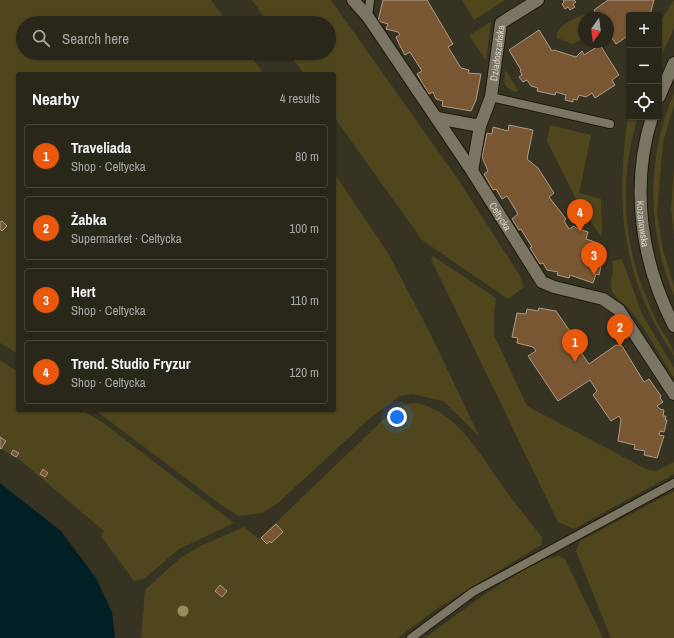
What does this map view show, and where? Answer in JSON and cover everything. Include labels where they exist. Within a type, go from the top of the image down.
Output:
[{"type":"street","name":"Celtycka","points":[[353,0],[368,17],[437,118],[542,282],[554,287],[603,299],[619,310],[674,394]]},
{"type":"street","name":"Dziadoszańska","points":[[472,171],[480,126],[491,97],[501,22],[538,0]]},
{"type":"street","points":[[662,90],[674,63]]},
{"type":"street","points":[[437,118],[480,126]]},
{"type":"street","name":"Kozanowska","points":[[651,120],[642,166],[640,206],[648,259],[662,301],[674,326]]},
{"type":"lane","points":[[368,17],[370,0]]},
{"type":"lane","points":[[491,97],[610,124]]},
{"type":"lane","points":[[411,638],[473,592],[674,483]]},
{"type":"shaded area","points":[[0,0],[211,0],[223,16],[16,16],[16,60],[254,60],[263,72],[16,72],[16,353],[0,343]]},
{"type":"shaded area","points":[[252,0],[331,0],[457,178],[519,274],[524,287],[508,299],[422,240],[336,120],[336,72],[303,72],[294,60],[336,60],[336,16],[263,16]]},
{"type":"shaded area","points":[[462,0],[504,0],[504,1],[474,20]]},
{"type":"shaded area","points":[[674,0],[674,28],[662,54],[662,48],[662,18]]},
{"type":"shaded area","points":[[578,17],[578,41],[573,44],[557,38],[557,34],[562,26]]},
{"type":"shaded area","points":[[491,22],[486,61],[469,35]]},
{"type":"shaded area","points":[[506,70],[518,91],[516,92],[506,86],[504,78]]},
{"type":"shaded area","points":[[674,93],[674,105],[663,142],[657,212],[663,250],[674,286],[674,296],[665,271],[659,246],[653,194],[658,143]]},
{"type":"shaded area","points":[[628,120],[637,120],[628,163],[626,187],[628,234],[639,279],[650,308],[674,352],[674,356],[656,326],[642,297],[632,267],[626,238],[623,208],[625,144]]},
{"type":"shaded area","points":[[550,125],[591,135],[579,193],[601,199],[602,237],[580,207],[547,141]]},
{"type":"shaded area","points":[[674,168],[674,235],[671,210]]},
{"type":"shaded area","points":[[336,176],[388,253],[432,337],[479,436],[443,401],[412,394],[400,396],[369,419],[278,503],[262,513],[239,516],[220,504],[98,412],[336,412]]},
{"type":"shaded area","points":[[433,256],[496,298],[494,335],[527,406],[648,470],[656,471],[674,462],[674,474],[574,529],[558,522],[431,259]]},
{"type":"shaded area","points":[[622,259],[642,314],[674,368],[674,378],[637,319],[629,308],[616,297],[612,291],[612,261]]},
{"type":"shaded area","points":[[0,360],[16,371],[16,412],[84,412],[102,422],[234,523],[179,549],[144,579],[134,581],[101,536],[104,531],[21,461],[0,448]]},
{"type":"shaded area","points":[[416,403],[445,415],[467,436],[513,501],[542,537],[541,545],[435,610],[398,638],[141,638],[145,590],[179,559],[198,547],[244,527],[259,539],[393,410],[403,405]]},
{"type":"shaded area","points":[[674,491],[674,638],[611,638],[576,551],[580,541]]},
{"type":"shaded area","points":[[559,556],[565,559],[603,638],[425,638],[478,599],[512,577],[541,561]]},
{"type":"water","points":[[0,483],[61,531],[96,578],[112,612],[115,638],[0,638]]},
{"type":"building","points":[[383,0],[427,0],[453,44],[448,47],[461,68],[469,70],[468,73],[481,74],[476,100],[471,111],[442,106],[443,101],[436,99],[433,92],[429,94],[417,74],[422,71],[410,52],[405,55],[399,44],[396,37],[400,35],[398,32],[386,29],[388,24],[378,21]]},
{"type":"building","points":[[563,0],[574,0],[576,2],[573,4],[575,7],[570,10],[568,7],[565,9],[562,4],[564,2]]},
{"type":"building","points":[[608,0],[654,0],[651,12],[626,12],[626,37],[616,44],[614,41],[614,12],[595,12],[594,10]]},
{"type":"building","points":[[539,30],[552,51],[554,50],[576,57],[582,51],[584,55],[595,48],[602,48],[619,75],[612,80],[615,85],[595,98],[592,93],[586,97],[579,95],[577,100],[573,99],[573,102],[565,100],[566,95],[556,92],[555,95],[537,91],[538,88],[531,86],[527,80],[523,82],[519,77],[522,75],[521,70],[509,50]]},
{"type":"building","points":[[509,125],[533,130],[527,159],[538,168],[554,193],[549,197],[566,219],[564,221],[569,229],[574,226],[588,232],[586,239],[598,243],[596,265],[601,266],[599,275],[596,274],[593,283],[570,275],[569,278],[557,275],[558,272],[547,270],[543,263],[540,264],[521,229],[519,230],[512,219],[518,214],[512,204],[507,196],[502,199],[496,189],[493,190],[484,174],[488,171],[482,157],[487,133],[492,134],[493,127],[508,131]]},
{"type":"building","points":[[2,221],[7,226],[2,231],[0,229],[0,222]]},
{"type":"building","points":[[539,308],[556,311],[578,343],[576,345],[589,364],[616,345],[622,346],[644,382],[649,379],[661,396],[660,398],[663,402],[657,406],[664,410],[663,416],[666,416],[665,420],[667,420],[664,432],[660,431],[659,435],[664,436],[657,458],[644,455],[645,451],[634,449],[635,445],[618,441],[621,420],[619,416],[611,421],[593,395],[597,391],[590,380],[558,401],[528,356],[536,351],[533,347],[517,343],[518,338],[512,337],[517,313],[526,314],[527,309],[538,311]]},
{"type":"building","points":[[0,437],[6,441],[1,449],[0,448]]},
{"type":"building","points":[[13,450],[19,453],[16,457],[11,454]]},
{"type":"building","points":[[43,469],[48,473],[45,477],[40,474]]},
{"type":"building","points":[[276,524],[283,532],[271,543],[270,541],[267,544],[261,538]]},
{"type":"building","points":[[220,585],[227,591],[222,597],[215,591]]},
{"type":"place","name":"Trend. Studio Fryzur","points":[[580,232]]},
{"type":"place","name":"Hert","points":[[594,275]]},
{"type":"place","name":"Żabka","points":[[620,347]]},
{"type":"place","name":"Traveliada","points":[[575,362]]}]
